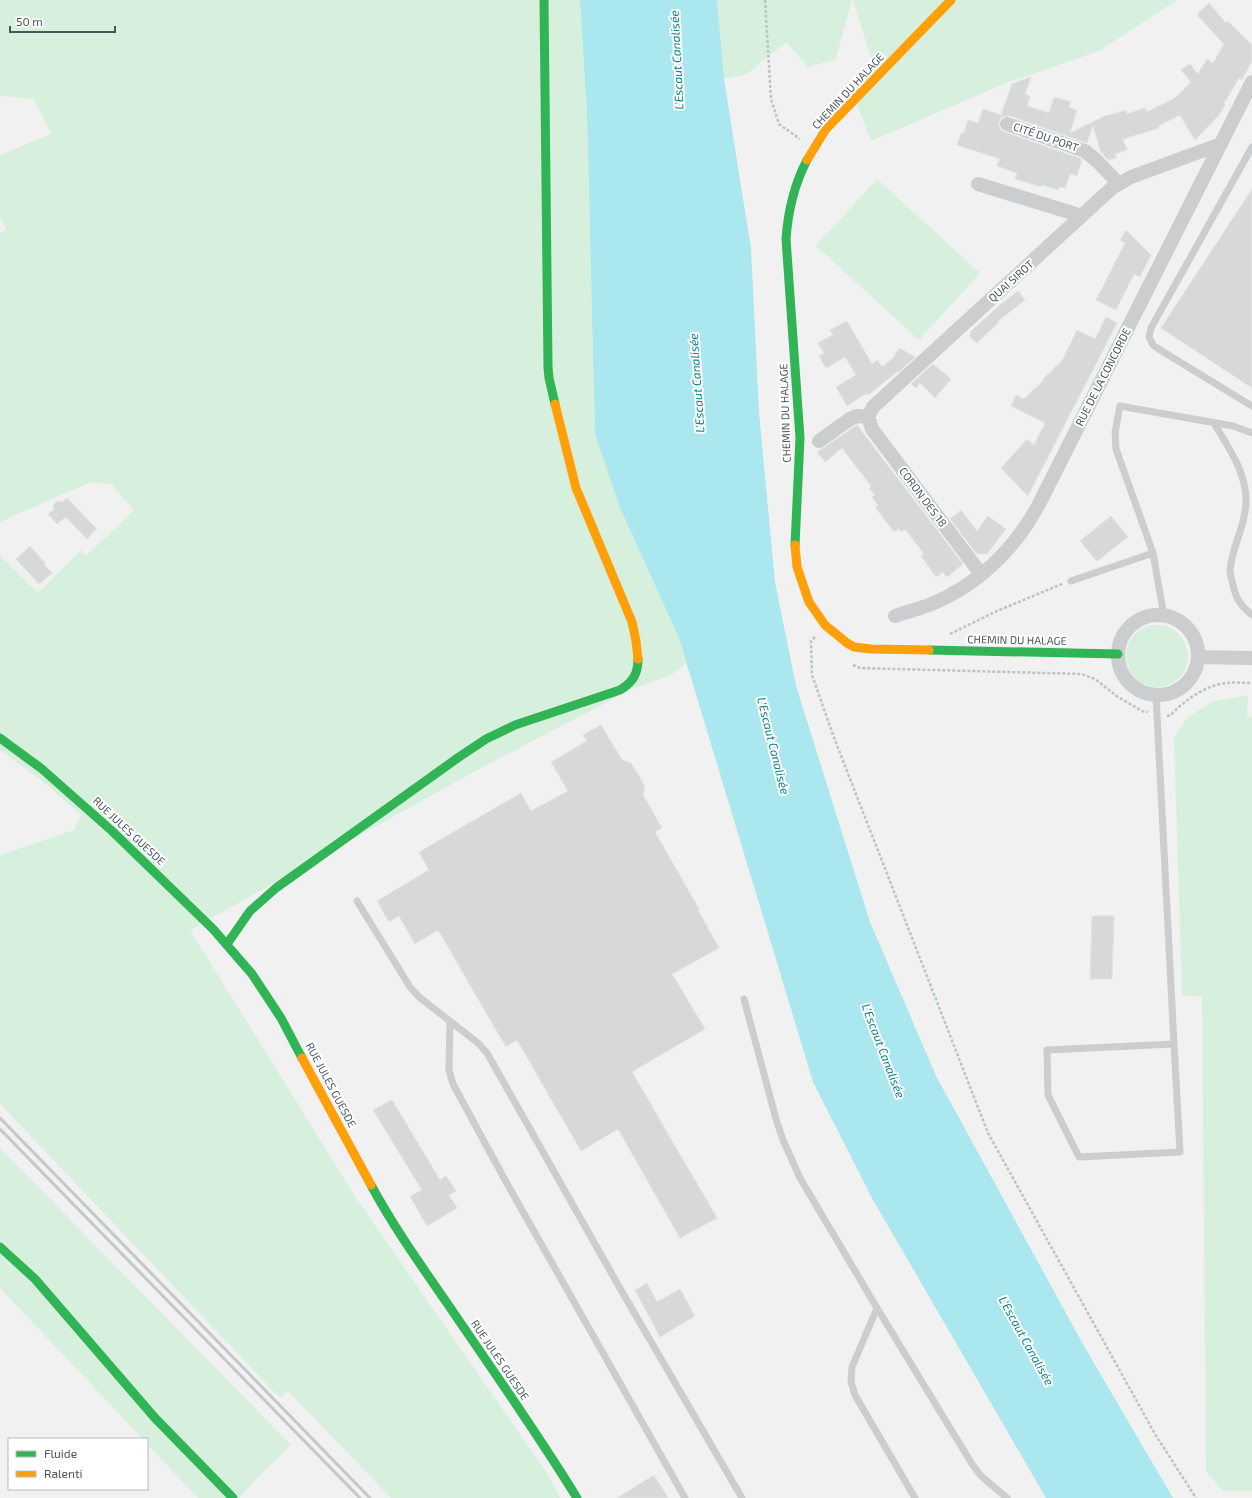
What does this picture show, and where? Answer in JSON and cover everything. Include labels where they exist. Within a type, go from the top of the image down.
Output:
[{"type":"street","points":[[227,944],[250,911],[276,888],[473,746],[516,725],[620,690],[629,684],[636,676],[637,646],[632,622],[576,488],[549,378],[544,0]]},
{"type":"street","name":"CHEMIN DU HALAGE","points":[[951,0],[834,120],[813,147],[794,193],[788,216],[786,239],[800,451],[795,560],[799,576],[813,610],[825,626],[847,644],[854,647],[871,649],[1118,654]]},
{"type":"street","name":"RUE DE LA CONCORDE","points":[[894,616],[939,601],[962,588],[997,561],[1013,543],[1033,515],[1252,82]]},
{"type":"street","name":"CITÉ DU PORT","points":[[1007,124],[1080,149],[1094,158],[1119,184]]},
{"type":"street","name":"QUAI SIROT","points":[[868,417],[874,407],[1082,216],[1119,184],[1131,177],[1221,144]]},
{"type":"street","points":[[978,184],[1082,216]]},
{"type":"street","points":[[819,441],[850,419],[857,416],[868,417]]},
{"type":"street","name":"CORON DES 18","points":[[868,417],[872,429],[981,574]]},
{"type":"street","points":[[1148,616],[1164,616],[1179,621],[1191,632],[1197,646],[1198,657],[1194,673],[1183,686],[1167,694],[1156,695],[1140,691],[1130,684],[1121,670],[1118,654],[1122,637],[1133,624],[1148,616]]},
{"type":"street","points":[[1198,657],[1252,658]]},
{"type":"street","name":"RUE JULES GUESDE","points":[[0,738],[42,769],[92,812],[227,944],[252,974],[274,1006],[376,1195],[402,1238],[552,1457],[577,1498]]},
{"type":"street","points":[[0,1247],[35,1279],[155,1418],[233,1498]]},
{"type":"lane","points":[[1252,147],[1151,328],[1149,337],[1153,345],[1157,348],[1252,406]]},
{"type":"lane","points":[[1164,616],[1153,552],[1116,449],[1115,432],[1120,406],[1240,428],[1252,433]]},
{"type":"lane","points":[[1214,423],[1242,474],[1247,501],[1245,518],[1230,571],[1236,597],[1245,610],[1252,615]]},
{"type":"lane","points":[[1071,580],[1153,552]]},
{"type":"lane","points":[[1156,695],[1180,1152],[1079,1157],[1048,1095],[1047,1050],[1174,1044]]},
{"type":"lane","points":[[357,901],[406,982],[419,997],[478,1043],[487,1053],[742,1498]]},
{"type":"lane","points":[[744,999],[770,1101],[786,1147],[810,1197],[977,1471],[1007,1498]]},
{"type":"lane","points":[[450,1021],[449,1070],[454,1084],[505,1180],[685,1498]]},
{"type":"lane","points":[[877,1308],[852,1368],[851,1382],[855,1395],[915,1498]]},
{"type":"path","points":[[765,0],[771,99],[778,124],[813,147]]},
{"type":"path","points":[[947,635],[997,611],[1071,580]]},
{"type":"path","points":[[825,626],[811,641],[812,675],[833,735],[988,1134],[1155,1434],[1196,1498]]},
{"type":"path","points":[[847,662],[860,668],[1081,674],[1095,679],[1118,697],[1142,710],[1163,716],[1171,715],[1178,707],[1206,689],[1226,683],[1252,683]]},
{"type":"green space","points":[[0,0],[580,0],[587,114],[595,434],[620,508],[679,638],[686,663],[671,675],[632,689],[477,770],[190,930],[356,1198],[549,1476],[560,1498],[391,1498],[288,1391],[280,1398],[0,1104],[0,855],[74,830],[81,815],[46,784],[0,750],[0,555],[38,593],[81,550],[86,556],[134,510],[111,484],[91,482],[0,522],[0,233],[6,230],[0,217],[0,155],[51,134],[34,99],[0,96]]},
{"type":"green space","points":[[717,0],[852,0],[836,59],[808,67],[786,42],[747,74],[724,79]]},
{"type":"green space","points":[[853,0],[1177,0],[1099,51],[1006,83],[871,141],[849,84],[872,61]]},
{"type":"green space","points":[[877,179],[980,273],[919,340],[816,246]]},
{"type":"green space","points":[[1157,625],[1174,630],[1179,634],[1183,639],[1188,656],[1183,673],[1179,678],[1174,682],[1157,687],[1140,682],[1135,678],[1131,673],[1126,656],[1131,639],[1135,634],[1140,630]]},
{"type":"green space","points":[[1248,695],[1247,717],[1252,717],[1252,1491],[1223,1491],[1206,1471],[1202,997],[1182,995],[1174,738],[1187,718],[1211,702]]},
{"type":"green space","points":[[0,1148],[291,1445],[239,1498],[198,1498],[148,1445],[148,1438],[142,1438],[0,1288]]},
{"type":"water","name":"L'Escaut Canalisée","points":[[580,0],[717,0],[724,79],[751,249],[759,413],[775,582],[796,686],[870,922],[936,1076],[1084,1346],[1173,1498],[1046,1498],[873,1200],[813,1082],[679,638],[620,508],[595,434],[587,114]]},
{"type":"building","points":[[1209,3],[1226,23],[1228,21],[1252,45],[1252,60],[1242,80],[1239,78],[1224,103],[1225,105],[1219,115],[1195,140],[1180,115],[1158,126],[1159,128],[1123,139],[1127,150],[1115,154],[1116,158],[1108,160],[1103,153],[1101,153],[1093,125],[1087,143],[1010,116],[1002,117],[999,121],[999,125],[1000,129],[1004,132],[1082,159],[1077,176],[1070,174],[1065,188],[1059,187],[1058,190],[1042,185],[1041,187],[1015,179],[1017,173],[997,166],[1000,159],[957,145],[961,133],[964,133],[968,120],[978,123],[983,109],[1001,115],[1012,84],[1031,77],[1025,94],[1030,96],[1027,106],[1049,113],[1054,97],[1071,102],[1069,107],[1077,110],[1070,133],[1105,116],[1126,110],[1127,114],[1145,108],[1147,112],[1175,98],[1191,82],[1181,70],[1190,64],[1198,74],[1207,59],[1213,63],[1224,44],[1198,16],[1199,12]]},
{"type":"building","points":[[1252,189],[1252,388],[1161,328]]},
{"type":"building","points":[[1126,230],[1151,255],[1140,277],[1134,274],[1116,310],[1096,300],[1125,243],[1120,240]]},
{"type":"building","points":[[1018,291],[1025,300],[998,321],[999,322],[977,343],[969,336],[971,334],[970,332]]},
{"type":"building","points":[[1106,317],[1117,323],[1028,496],[1001,468],[1027,439],[1034,445],[1045,423],[1011,406],[1016,395],[1024,399],[1063,359],[1077,330],[1095,339]]},
{"type":"building","points":[[847,321],[872,364],[878,360],[882,367],[894,357],[899,348],[915,357],[899,372],[898,371],[868,395],[867,393],[847,406],[836,387],[856,375],[845,357],[826,368],[819,356],[824,353],[818,343],[833,335],[830,330]]},
{"type":"building","points":[[933,364],[951,379],[935,398],[920,383],[916,388],[911,384]]},
{"type":"building","points":[[857,425],[963,564],[947,577],[943,572],[936,577],[921,556],[924,554],[905,529],[901,532],[899,529],[894,532],[875,507],[878,505],[872,497],[875,495],[869,488],[871,486],[842,448],[825,462],[817,452]]},
{"type":"building","points":[[67,498],[97,529],[87,539],[66,517],[57,524],[48,514],[54,510],[53,505],[58,501],[63,502]]},
{"type":"building","points":[[961,510],[977,531],[988,516],[1006,529],[987,554],[977,554],[950,519]]},
{"type":"building","points":[[1111,516],[1128,537],[1097,561],[1080,541]]},
{"type":"building","points":[[30,546],[52,573],[39,584],[16,559]]},
{"type":"building","points":[[601,725],[622,760],[631,763],[645,786],[643,795],[662,828],[655,832],[699,909],[698,910],[719,948],[672,974],[705,1029],[632,1072],[717,1218],[680,1238],[618,1129],[581,1151],[517,1040],[506,1047],[438,930],[415,944],[399,916],[389,922],[377,901],[429,870],[419,852],[521,793],[531,811],[568,791],[551,762],[587,741],[583,735]]},
{"type":"building","points":[[1092,916],[1114,916],[1112,979],[1090,979]]},
{"type":"building","points":[[392,1100],[440,1180],[446,1176],[456,1191],[449,1195],[457,1208],[427,1226],[410,1196],[422,1190],[373,1110]]},
{"type":"building","points":[[647,1283],[657,1302],[680,1289],[695,1316],[660,1337],[635,1290]]},
{"type":"building","points":[[654,1475],[668,1498],[617,1498]]},
{"type":"railway","points":[[0,1118],[370,1498]]},
{"type":"railway","points":[[0,1129],[360,1498]]},
{"type":"traffic: fast","points":[[544,0],[548,367],[555,404]]},
{"type":"traffic: fast","points":[[795,545],[800,438],[786,239],[792,198],[802,169],[807,160]]},
{"type":"traffic: fast","points":[[929,650],[1118,654]]},
{"type":"traffic: fast","points":[[227,944],[250,911],[276,888],[459,757],[486,739],[515,725],[620,690],[634,677],[638,659]]},
{"type":"traffic: fast","points":[[0,738],[42,769],[112,831],[213,929],[252,974],[281,1018],[302,1058]]},
{"type":"traffic: fast","points":[[371,1185],[407,1245],[529,1424],[577,1498]]},
{"type":"traffic: fast","points":[[0,1247],[35,1279],[155,1418],[233,1498]]},
{"type":"traffic: slow","points":[[807,160],[826,129],[951,0]]},
{"type":"traffic: slow","points":[[555,404],[576,488],[632,622],[638,659]]},
{"type":"traffic: slow","points":[[795,545],[797,567],[809,602],[825,625],[847,643],[854,647],[871,649],[929,650]]},
{"type":"traffic: slow","points":[[302,1058],[371,1185]]}]
